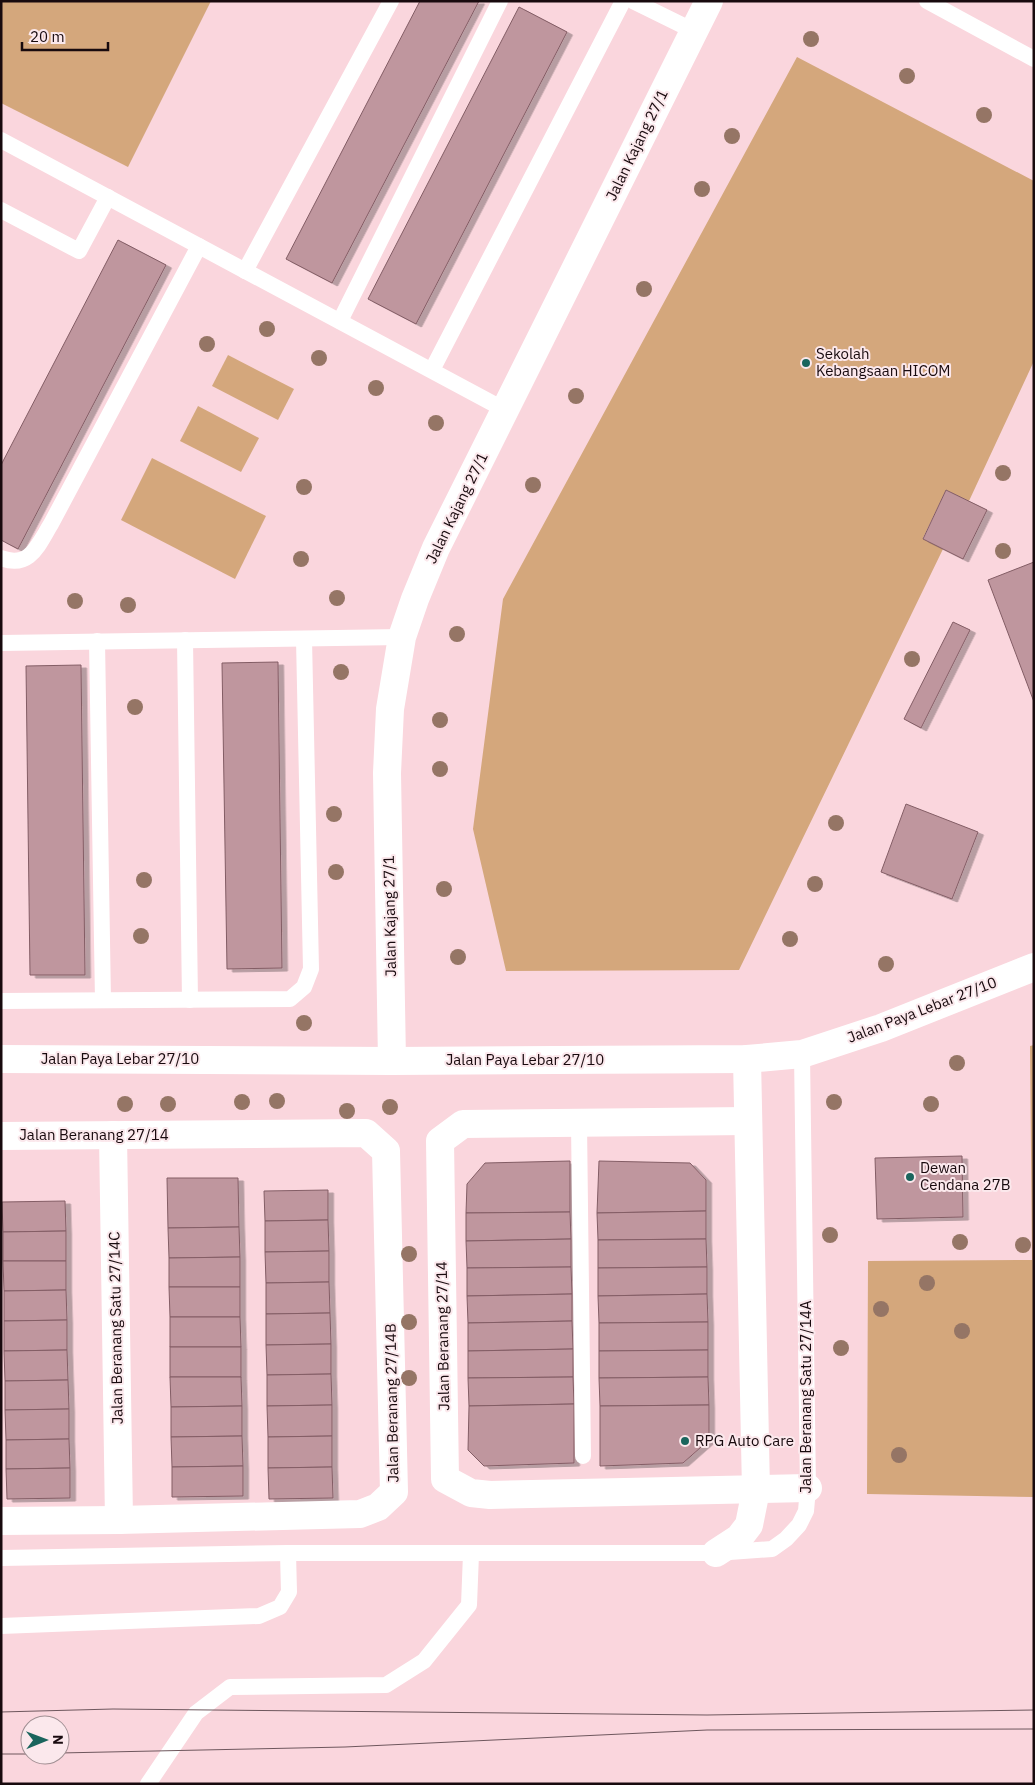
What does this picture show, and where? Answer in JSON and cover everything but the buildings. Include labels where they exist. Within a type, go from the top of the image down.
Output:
[{"type":"street","name":"Jalan Kajang 27/1","points":[[392,1062],[387,773],[390,709],[402,637],[415,598],[436,548],[709,1]]},
{"type":"street","name":"Jalan Paya Lebar 27/10","points":[[1,1059],[392,1062],[747,1059],[802,1054],[881,1028],[1034,967]]},
{"type":"street","points":[[716,1553],[739,1538],[749,1525],[756,1490],[747,1059]]},
{"type":"street","name":"Jalan Beranang 27/14","points":[[748,1121],[463,1124],[440,1141],[445,1479],[472,1493],[490,1495],[808,1488]]},
{"type":"street","name":"Jalan Beranang 27/14","points":[[1,1136],[366,1133]]},
{"type":"street","name":"Jalan Beranang 27/14B","points":[[1,1520],[119,1520],[360,1514],[378,1507],[394,1492],[386,1151],[366,1133]]},
{"type":"street","name":"Jalan Beranang Satu 27/14C","points":[[113,1135],[119,1520]]},
{"type":"lane","points":[[245,271],[391,1]]},
{"type":"lane","points":[[340,321],[500,1]]},
{"type":"lane","points":[[432,370],[623,1]]},
{"type":"lane","points":[[632,1],[694,31]]},
{"type":"lane","points":[[927,1],[1034,59]]},
{"type":"lane","points":[[1,140],[505,410]]},
{"type":"lane","points":[[1,210],[79,252],[108,197]]},
{"type":"lane","points":[[1,558],[9,561],[22,560],[31,556],[51,524],[198,246]]},
{"type":"lane","points":[[1,643],[402,637]]},
{"type":"lane","points":[[1,1001],[290,999],[304,987],[311,969],[304,639]]},
{"type":"lane","points":[[185,640],[190,1000]]},
{"type":"lane","points":[[97,641],[103,1000]]},
{"type":"lane","name":"Jalan Beranang Satu 27/14A","points":[[1,1558],[288,1553],[716,1553],[772,1549],[786,1539],[799,1525],[806,1510],[808,1488],[802,1054]]},
{"type":"lane","points":[[579,1123],[583,1456]]},
{"type":"lane","points":[[1,1626],[260,1616],[280,1607],[289,1592],[288,1553]]},
{"type":"lane","points":[[148,1784],[196,1713],[230,1687],[386,1685],[424,1661],[469,1605],[471,1554]]},
{"type":"shaded area","points":[[1,1],[211,1],[128,167],[1,103]]},
{"type":"shaded area","name":"Sekolah Kebangsaan HICOM","points":[[797,57],[1034,181],[1034,361],[969,501],[946,490],[923,538],[943,549],[739,970],[506,971],[473,829],[503,599]]},
{"type":"shaded area","points":[[228,355],[294,389],[278,420],[212,386]]},
{"type":"shaded area","points":[[198,406],[259,438],[241,472],[180,441]]},
{"type":"shaded area","points":[[152,458],[266,516],[235,579],[121,520]]},
{"type":"shaded area","points":[[1034,1045],[1034,1497],[867,1494],[868,1261],[1032,1260],[1030,1046]]},
{"type":"tram line","points":[[1,1712],[113,1709],[707,1715],[1034,1710]]},
{"type":"tram line","points":[[70,1753],[345,1747],[707,1730],[1034,1729]]},
{"type":"tram line","points":[[1,1754],[20,1754]]},
{"type":"place","name":"Sekolah Kebangsaan HICOM","points":[[806,363]]},
{"type":"place","name":"Dewan Cendana 27B","points":[[910,1177]]},
{"type":"place","name":"RPG Auto Care","points":[[685,1441]]}]
